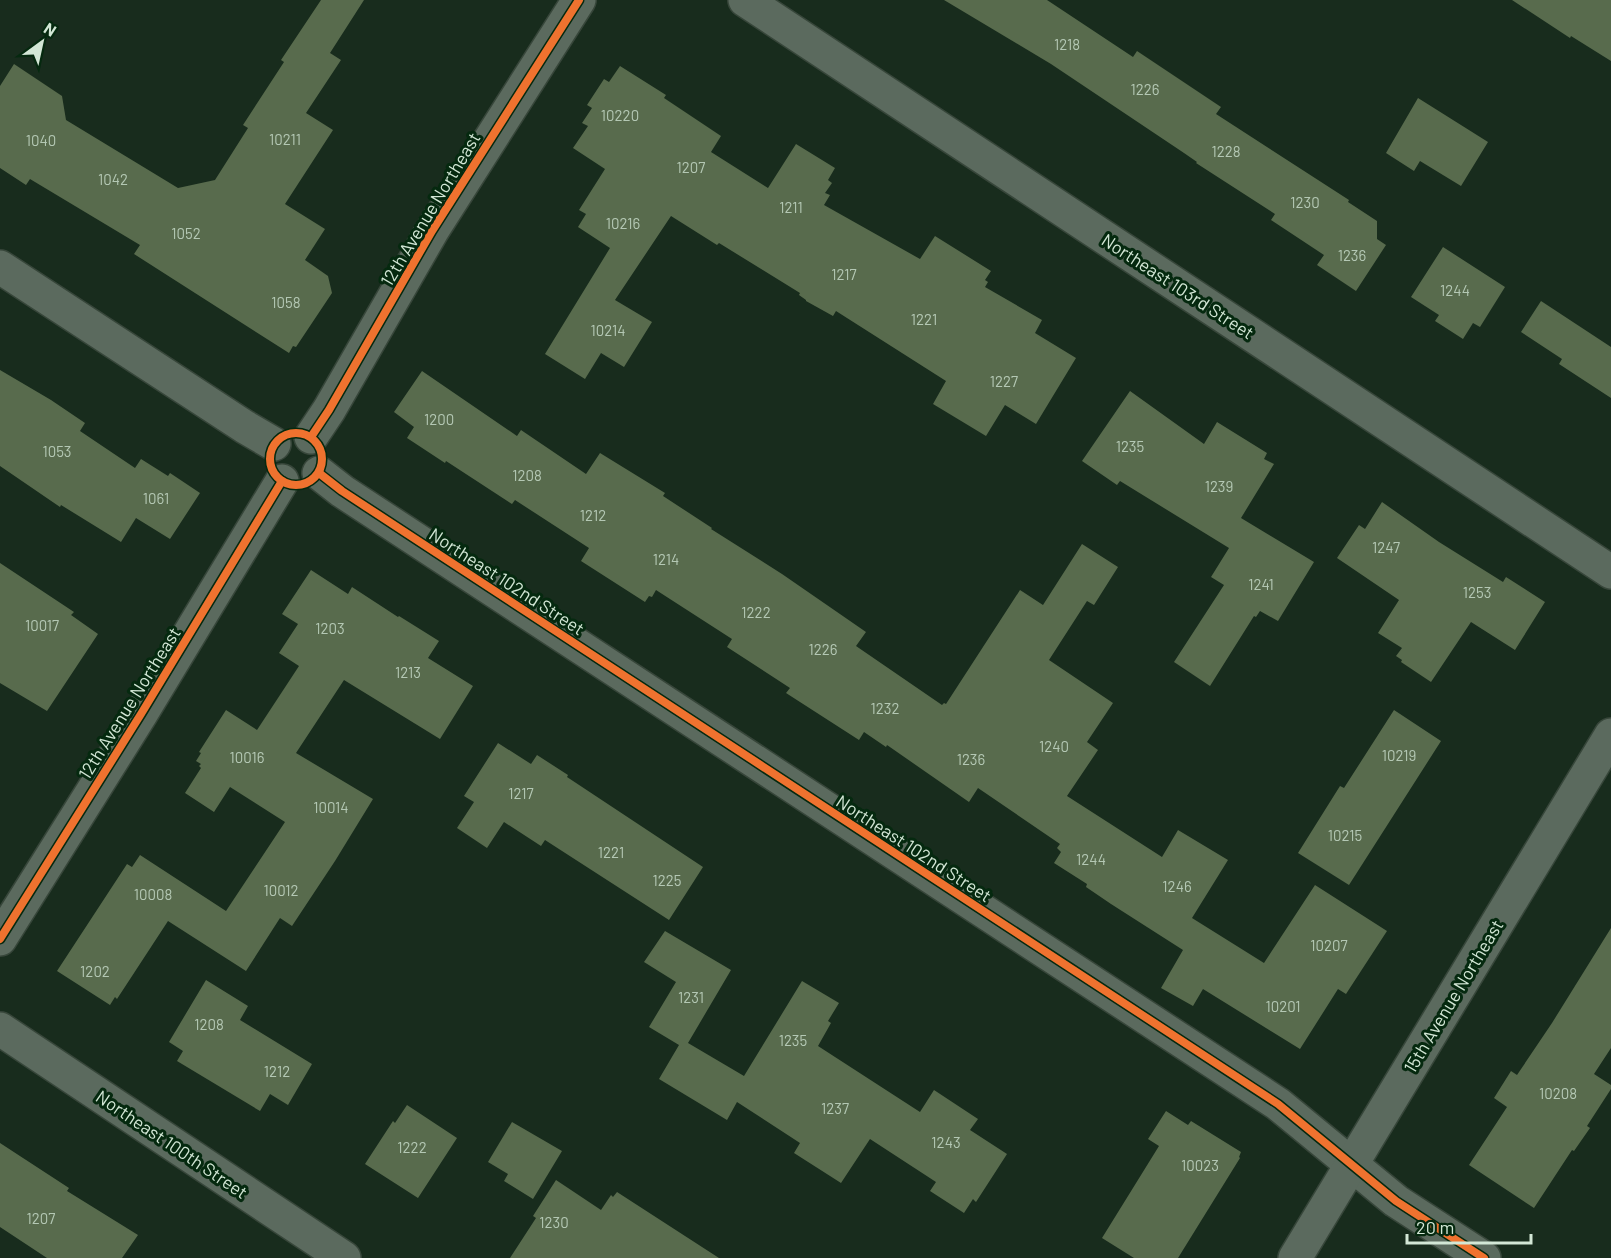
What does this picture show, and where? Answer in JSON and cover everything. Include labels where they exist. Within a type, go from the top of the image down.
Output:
[{"type":"street","name":"12th Avenue Northeast","points":[[311,436],[329,410],[432,231],[579,0]]},
{"type":"street","name":"Northeast 103rd Street","points":[[745,0],[1611,572]]},
{"type":"street","points":[[0,267],[245,428],[274,444]]},
{"type":"street","points":[[291,432],[311,436],[322,453],[323,464],[319,473],[312,481],[302,485],[292,485],[282,481],[274,474],[270,465],[270,454],[274,444],[291,432]]},
{"type":"street","name":"Northeast 102nd Street","points":[[319,473],[1278,1104],[1396,1201],[1484,1258]]},
{"type":"street","name":"12th Avenue Northeast","points":[[0,939],[141,714],[282,481]]},
{"type":"street","name":"15th Avenue Northeast","points":[[1295,1258],[1611,735]]},
{"type":"street","name":"Northeast 100th Street","points":[[0,1029],[344,1258]]},
{"type":"building","points":[[321,0],[364,0],[330,53],[341,60],[306,113],[333,130],[285,204],[325,229],[305,260],[328,276],[332,293],[296,347],[293,346],[289,353],[134,254],[140,245],[30,179],[26,185],[0,168],[0,86],[14,64],[62,96],[66,120],[178,188],[215,180],[248,128],[243,125],[284,62],[281,60]]},
{"type":"building","points":[[944,0],[1047,0],[1133,57],[1137,51],[1221,107],[1216,114],[1349,200],[1348,202],[1377,221],[1377,239],[1386,245],[1356,291],[1317,265],[1324,255],[1271,220],[1275,214],[1051,64]]},
{"type":"building","points":[[1512,0],[1611,0],[1611,61],[1571,36],[1570,38]]},
{"type":"building","points":[[620,66],[666,95],[664,98],[721,136],[711,152],[768,188],[796,144],[835,168],[828,180],[832,183],[825,193],[830,195],[824,205],[920,259],[935,236],[991,271],[985,280],[988,282],[985,287],[1042,320],[1035,333],[1076,358],[1036,424],[1005,405],[986,436],[933,404],[946,381],[836,311],[833,316],[806,301],[799,295],[800,293],[671,216],[615,300],[652,322],[624,367],[601,353],[585,379],[545,354],[610,248],[578,227],[586,214],[579,210],[605,169],[573,148],[588,126],[582,123],[592,108],[587,105],[604,79],[609,82]]},
{"type":"building","points":[[1418,98],[1488,142],[1461,186],[1420,161],[1414,171],[1386,153]]},
{"type":"building","points":[[1443,247],[1505,287],[1480,327],[1473,323],[1463,339],[1435,321],[1439,315],[1411,297]]},
{"type":"building","points":[[1541,301],[1611,347],[1611,398],[1559,364],[1562,359],[1521,332]]},
{"type":"building","points":[[0,370],[85,423],[80,431],[135,468],[141,459],[168,476],[170,473],[200,493],[170,539],[136,518],[121,542],[61,505],[60,507],[0,466]]},
{"type":"building","points":[[422,371],[517,436],[521,430],[586,474],[600,453],[665,493],[663,496],[866,632],[856,646],[942,705],[946,704],[1020,590],[1043,605],[1082,544],[1118,567],[1094,605],[1087,601],[1049,660],[1113,703],[1087,742],[1098,750],[1067,796],[1162,857],[1178,830],[1228,860],[1192,918],[1264,963],[1315,885],[1387,931],[1346,994],[1338,989],[1300,1049],[1203,989],[1193,1006],[1161,988],[1183,950],[1111,904],[1086,887],[1087,884],[1054,863],[1061,852],[1057,848],[1060,844],[978,788],[969,802],[887,745],[886,747],[864,732],[859,740],[786,693],[790,688],[727,647],[732,639],[656,590],[645,602],[581,561],[589,548],[515,500],[512,504],[407,438],[414,427],[394,412]]},
{"type":"building","points":[[1130,391],[1204,444],[1217,422],[1267,453],[1264,459],[1274,464],[1241,518],[1314,562],[1278,621],[1260,611],[1256,617],[1254,616],[1210,686],[1174,662],[1224,585],[1211,577],[1229,548],[1120,481],[1117,485],[1082,461]]},
{"type":"building","points":[[1382,502],[1439,542],[1503,582],[1506,577],[1545,602],[1515,650],[1471,622],[1431,682],[1401,662],[1402,660],[1396,656],[1402,648],[1378,633],[1399,600],[1337,558],[1359,525],[1365,529]]},
{"type":"building","points":[[0,563],[74,612],[71,615],[98,634],[47,711],[0,683]]},
{"type":"building","points":[[311,570],[348,594],[352,587],[439,641],[428,658],[473,686],[440,739],[344,680],[296,753],[373,799],[292,926],[280,918],[246,971],[168,921],[117,999],[115,997],[110,1005],[57,971],[127,864],[132,867],[140,855],[226,911],[285,822],[230,787],[214,812],[185,793],[201,768],[199,766],[201,764],[196,761],[201,753],[199,752],[226,710],[257,730],[299,666],[279,653],[298,624],[282,614]]},
{"type":"building","points":[[1394,710],[1441,741],[1349,885],[1298,853],[1340,786],[1344,788]]},
{"type":"building","points":[[498,743],[531,764],[537,755],[703,867],[669,920],[545,840],[541,846],[504,822],[487,848],[457,828],[474,802],[464,796]]},
{"type":"building","points":[[1611,928],[1611,1048],[1594,1074],[1611,1085],[1611,1089],[1587,1126],[1590,1128],[1574,1151],[1572,1150],[1534,1208],[1469,1165],[1507,1107],[1494,1098],[1511,1071],[1517,1075]]},
{"type":"building","points":[[665,931],[731,970],[688,1043],[744,1076],[802,981],[839,1003],[828,1021],[831,1023],[818,1046],[920,1112],[934,1090],[978,1119],[970,1130],[1007,1154],[976,1202],[973,1199],[964,1213],[930,1191],[936,1182],[870,1139],[841,1183],[794,1153],[800,1143],[737,1102],[727,1120],[659,1079],[679,1045],[649,1027],[676,982],[644,962]]},
{"type":"building","points":[[206,980],[248,1006],[240,1020],[312,1064],[288,1105],[270,1094],[260,1111],[177,1061],[183,1051],[169,1042]]},
{"type":"building","points":[[407,1105],[457,1138],[418,1198],[365,1164],[393,1121],[395,1123]]},
{"type":"building","points":[[1166,1111],[1188,1125],[1191,1121],[1241,1152],[1240,1158],[1178,1258],[1134,1258],[1102,1238],[1159,1146],[1148,1139]]},
{"type":"building","points":[[512,1122],[562,1151],[533,1199],[504,1181],[508,1174],[488,1162]]},
{"type":"building","points":[[0,1143],[69,1188],[67,1191],[138,1235],[122,1258],[47,1258],[0,1227]]},
{"type":"building","points":[[556,1180],[601,1210],[611,1195],[613,1197],[617,1192],[719,1258],[510,1258],[536,1218],[533,1216]]},
{"type":"cycle path","points":[[311,437],[329,410],[432,231],[579,0]]},
{"type":"cycle path","points":[[291,433],[301,433],[315,440],[322,459],[315,478],[301,485],[291,485],[281,481],[274,474],[270,464],[270,454],[274,444],[281,437],[291,433]]},
{"type":"cycle path","points":[[319,473],[342,491],[1278,1104],[1396,1201],[1484,1258]]},
{"type":"cycle path","points":[[0,939],[141,714],[282,481]]}]
